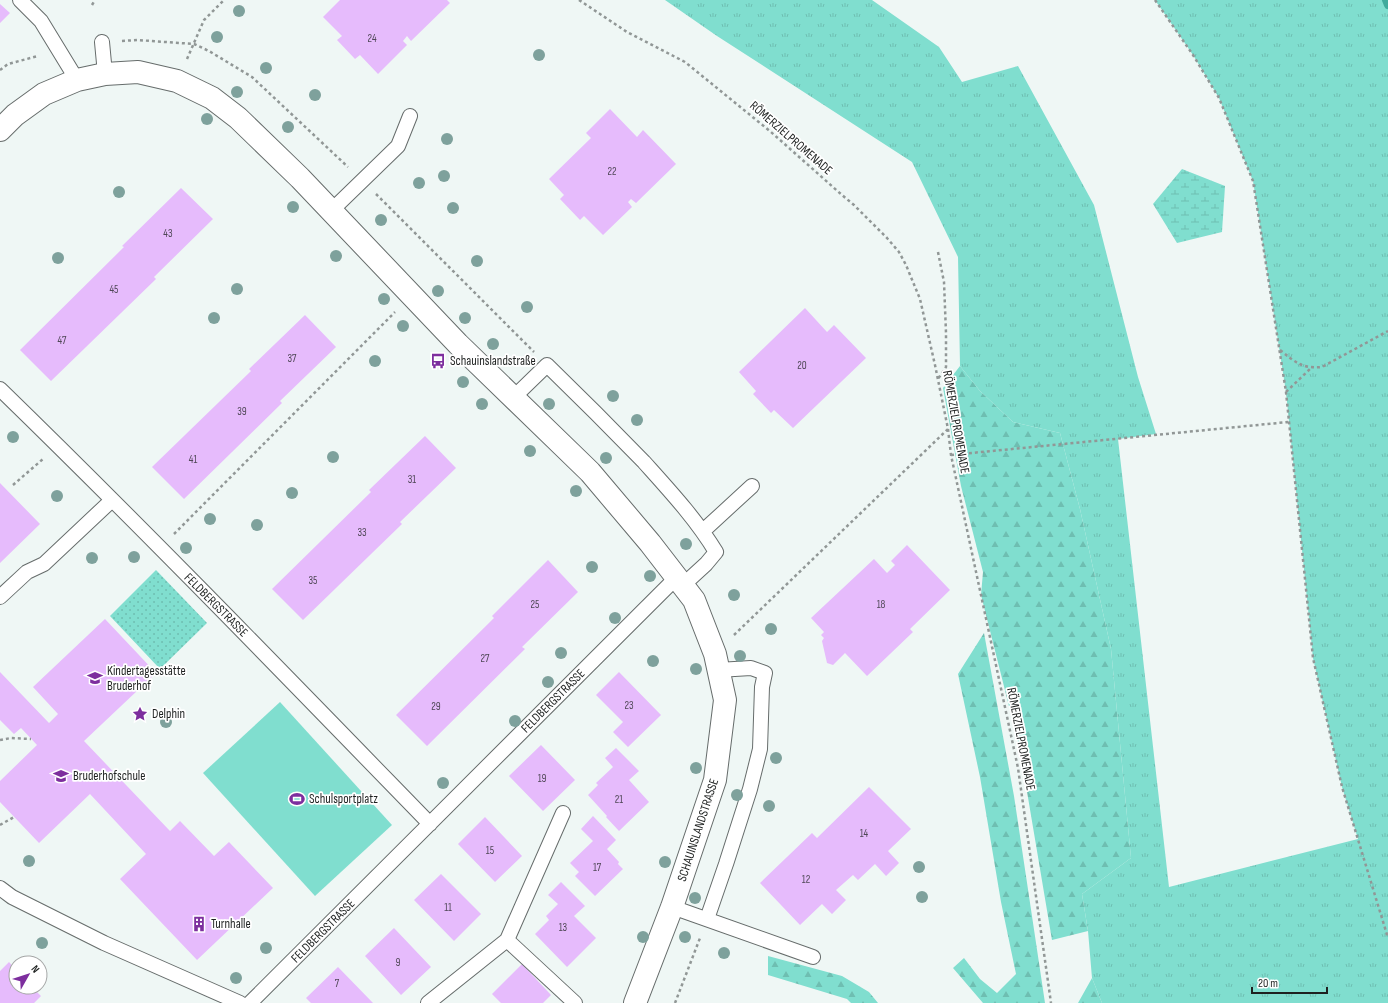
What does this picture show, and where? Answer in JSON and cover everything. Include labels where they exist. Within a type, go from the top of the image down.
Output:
[{"type":"street","name":"SCHAUINSLANDSTRASSE","points":[[105,74],[138,72],[177,81],[212,98],[238,118],[300,178],[412,296],[513,398],[590,472],[650,543],[694,600],[717,662],[725,700],[715,780],[672,907],[635,1003]]},
{"type":"street","points":[[0,130],[15,115],[44,94],[77,80],[105,74]]},
{"type":"lane","points":[[20,0],[41,21],[77,80]]},
{"type":"lane","points":[[102,42],[105,74]]},
{"type":"lane","points":[[330,211],[398,146],[410,116]]},
{"type":"lane","points":[[513,398],[547,365],[606,422],[669,489],[703,531],[752,486]]},
{"type":"lane","name":"FELDBERGSTRASSE","points":[[0,389],[160,548],[430,824]]},
{"type":"lane","points":[[0,597],[27,572],[44,564],[112,500]]},
{"type":"lane","name":"FELDBERGSTRASSE","points":[[250,1003],[430,824],[679,582],[706,564],[716,552],[703,531]]},
{"type":"lane","points":[[706,919],[726,864],[755,769],[760,748],[762,687],[765,672],[717,662]]},
{"type":"lane","points":[[428,1003],[507,940],[563,813]]},
{"type":"lane","points":[[0,888],[12,897],[104,943],[240,1003]]},
{"type":"lane","points":[[672,907],[813,957]]},
{"type":"lane","points":[[507,940],[575,1003]]},
{"type":"path","points":[[92,5],[95,0]]},
{"type":"path","points":[[177,81],[204,20],[224,0]]},
{"type":"path","name":"RÖMERZIELPROMENADE","points":[[579,0],[627,32],[685,62],[771,132],[854,205],[887,238],[899,252],[906,265],[920,299],[948,429],[951,455],[1018,768],[1051,1003]]},
{"type":"path","points":[[1155,0],[1165,13],[1219,98],[1252,181],[1286,392],[1313,658],[1342,787],[1388,938]]},
{"type":"path","points":[[938,252],[944,282],[946,333],[946,367],[938,380]]},
{"type":"path","points":[[160,548],[412,296]]},
{"type":"path","points":[[1280,350],[1299,365],[1311,368],[1322,367],[1388,331]]},
{"type":"path","points":[[1286,392],[1311,368]]},
{"type":"path","points":[[951,455],[1288,422]]},
{"type":"path","points":[[717,662],[948,429]]},
{"type":"path","points":[[13,485],[58,446]]},
{"type":"path","points":[[0,740],[11,738],[31,739]]},
{"type":"path","points":[[0,825],[14,817]]},
{"type":"path","points":[[675,1003],[706,919]]},
{"type":"green space","points":[[665,0],[872,0],[939,47],[962,82],[1018,66],[1094,205],[1138,377],[1156,434],[1118,439],[1169,887],[1358,839],[1342,787],[1313,658],[1286,392],[1253,181],[1219,98],[1193,55],[1155,0],[1388,0],[1388,1003],[1102,1003],[1092,978],[1088,931],[1082,894],[1131,858],[1111,649],[1080,509],[1060,433],[1013,422],[980,391],[960,366],[958,257],[912,162],[717,36]]},
{"type":"green space","points":[[1182,169],[1225,186],[1222,232],[1177,243],[1153,204]]},
{"type":"green space","points":[[960,366],[980,391],[1013,422],[1060,433],[1080,509],[1111,649],[1131,858],[1082,894],[1088,931],[1052,940],[1020,750],[981,595],[983,572],[961,486],[943,388]]},
{"type":"green space","points":[[156,570],[207,623],[160,669],[110,616]]},
{"type":"green space","points":[[984,633],[1014,796],[1045,1003],[983,1003],[953,968],[964,958],[980,979],[997,993],[1016,974],[1001,902],[980,777],[958,674]]},
{"type":"green space","name":"Schulsportplatz","points":[[280,702],[392,825],[315,896],[203,773]]},
{"type":"green space","points":[[768,956],[842,976],[869,992],[878,1003],[851,1003],[847,999],[768,975]]},
{"type":"green space","points":[[1092,978],[1102,1003],[1078,1003]]},
{"type":"building","points":[[340,0],[447,0],[450,3],[411,41],[407,36],[403,41],[407,45],[378,74],[360,55],[355,59],[337,40],[342,36],[323,17]]},
{"type":"building","points":[[0,4],[10,13],[0,23]]},
{"type":"building","points":[[610,109],[637,137],[643,130],[676,164],[636,203],[631,199],[628,202],[632,207],[603,235],[584,216],[580,220],[560,199],[564,195],[549,179],[591,138],[586,133]]},
{"type":"building","points":[[181,188],[213,219],[154,277],[156,279],[51,381],[20,350]]},
{"type":"building","points":[[805,308],[827,332],[834,325],[866,358],[793,428],[774,410],[771,413],[753,394],[756,391],[739,372]]},
{"type":"building","points":[[305,315],[336,347],[280,401],[282,403],[184,499],[152,467],[251,371],[249,369]]},
{"type":"building","points":[[425,436],[456,468],[400,522],[402,524],[303,620],[272,589],[371,492],[369,490]]},
{"type":"building","points":[[0,483],[40,524],[0,563]]},
{"type":"building","points":[[907,545],[950,590],[910,629],[913,632],[867,676],[845,653],[833,665],[827,663],[822,641],[824,638],[821,635],[824,632],[811,618],[874,559],[887,573],[895,565],[891,561]]},
{"type":"building","points":[[548,560],[578,592],[522,647],[525,649],[427,746],[396,715],[494,618],[492,616]]},
{"type":"building","points":[[105,619],[156,673],[84,741],[170,831],[180,821],[214,856],[229,842],[273,888],[197,960],[120,879],[146,854],[90,794],[39,843],[0,802],[0,781],[37,745],[21,728],[14,734],[0,720],[0,672],[49,723],[58,714],[33,687]]},
{"type":"building","points":[[619,672],[661,715],[628,747],[613,732],[623,722],[596,695]]},
{"type":"building","points":[[541,745],[575,780],[543,811],[509,776]]},
{"type":"building","points":[[616,748],[639,771],[629,780],[649,802],[619,831],[588,795],[598,785],[596,783],[613,767],[605,758]]},
{"type":"building","points":[[869,787],[911,829],[888,851],[899,863],[886,876],[875,864],[858,880],[853,875],[836,890],[846,900],[832,914],[822,904],[800,925],[760,883],[812,833],[817,838]]},
{"type":"building","points":[[593,816],[616,840],[607,849],[619,862],[618,864],[623,869],[595,896],[575,876],[579,872],[570,863],[593,841],[581,829]]},
{"type":"building","points":[[485,817],[522,856],[495,882],[458,844]]},
{"type":"building","points":[[441,874],[481,914],[454,941],[414,900]]},
{"type":"building","points":[[561,882],[585,906],[574,916],[596,938],[567,967],[535,934],[549,920],[546,916],[558,904],[548,895]]},
{"type":"building","points":[[394,928],[431,967],[401,995],[365,956]]},
{"type":"building","points":[[8,963],[8,995],[41,996],[34,1003],[0,1003],[0,971]]},
{"type":"building","points":[[522,964],[551,995],[543,1003],[501,1003],[492,994]]},
{"type":"building","points":[[338,967],[373,1003],[311,1003],[306,998]]},
{"type":"waterway","points":[[1386,0],[1388,5]]},
{"type":"place","name":"Schauinslandstraße","points":[[438,361]]},
{"type":"place","name":"Kindertagesstätte Bruderhof","points":[[95,678]]},
{"type":"place","name":"Delphin","points":[[140,714]]},
{"type":"place","name":"Bruderhofschule","points":[[61,776]]},
{"type":"place","name":"Schulsportplatz","points":[[297,799]]},
{"type":"place","name":"Turnhalle","points":[[199,924]]}]
